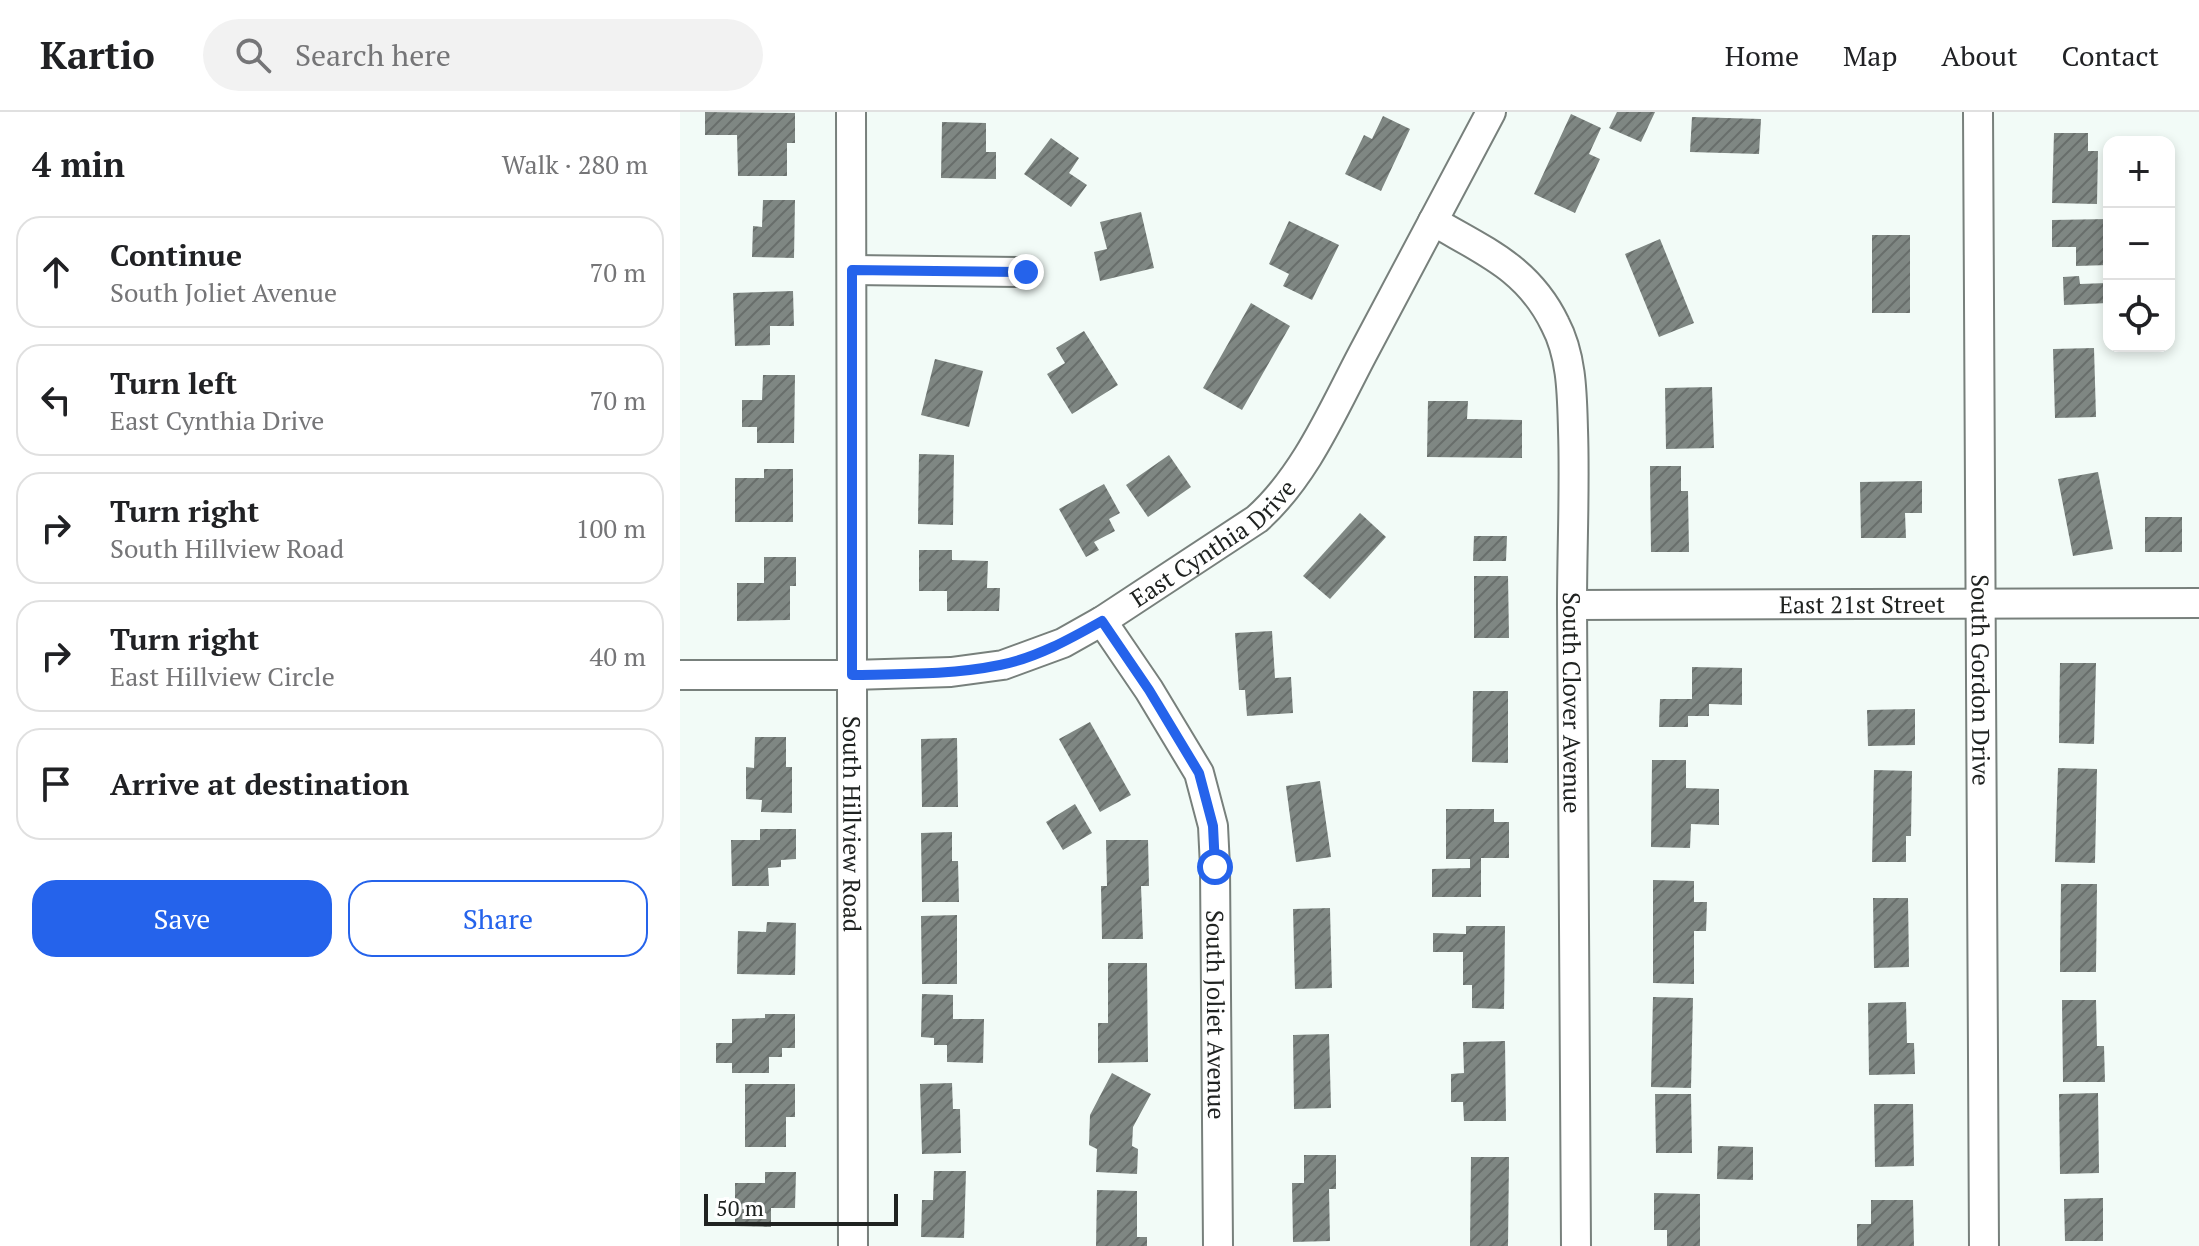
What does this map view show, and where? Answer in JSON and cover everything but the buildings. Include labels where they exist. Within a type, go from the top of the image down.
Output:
[{"type":"street","name":"South Hillview Road","points":[[851,112],[853,1246]]},
{"type":"street","name":"East Cynthia Drive","points":[[680,675],[951,672],[1003,665],[1063,643],[1102,621],[1257,519],[1291,482],[1318,436],[1491,112]]},
{"type":"street","name":"South Gordon Drive","points":[[1978,112],[1984,1246]]},
{"type":"street","name":"South Clover Avenue","points":[[1433,221],[1510,266],[1536,293],[1556,324],[1571,382],[1574,455],[1576,1246]]},
{"type":"street","points":[[852,270],[1026,272]]},
{"type":"street","name":"East 21st Street","points":[[1572,605],[2199,603]]},
{"type":"street","name":"South Joliet Avenue","points":[[1102,621],[1149,690],[1199,773],[1213,826],[1218,1246]]},
{"type":"route","points":[[1026,272],[852,270],[852,675],[951,672],[1003,665],[1063,643],[1102,621],[1149,690],[1199,773],[1213,826],[1215,867]]}]
